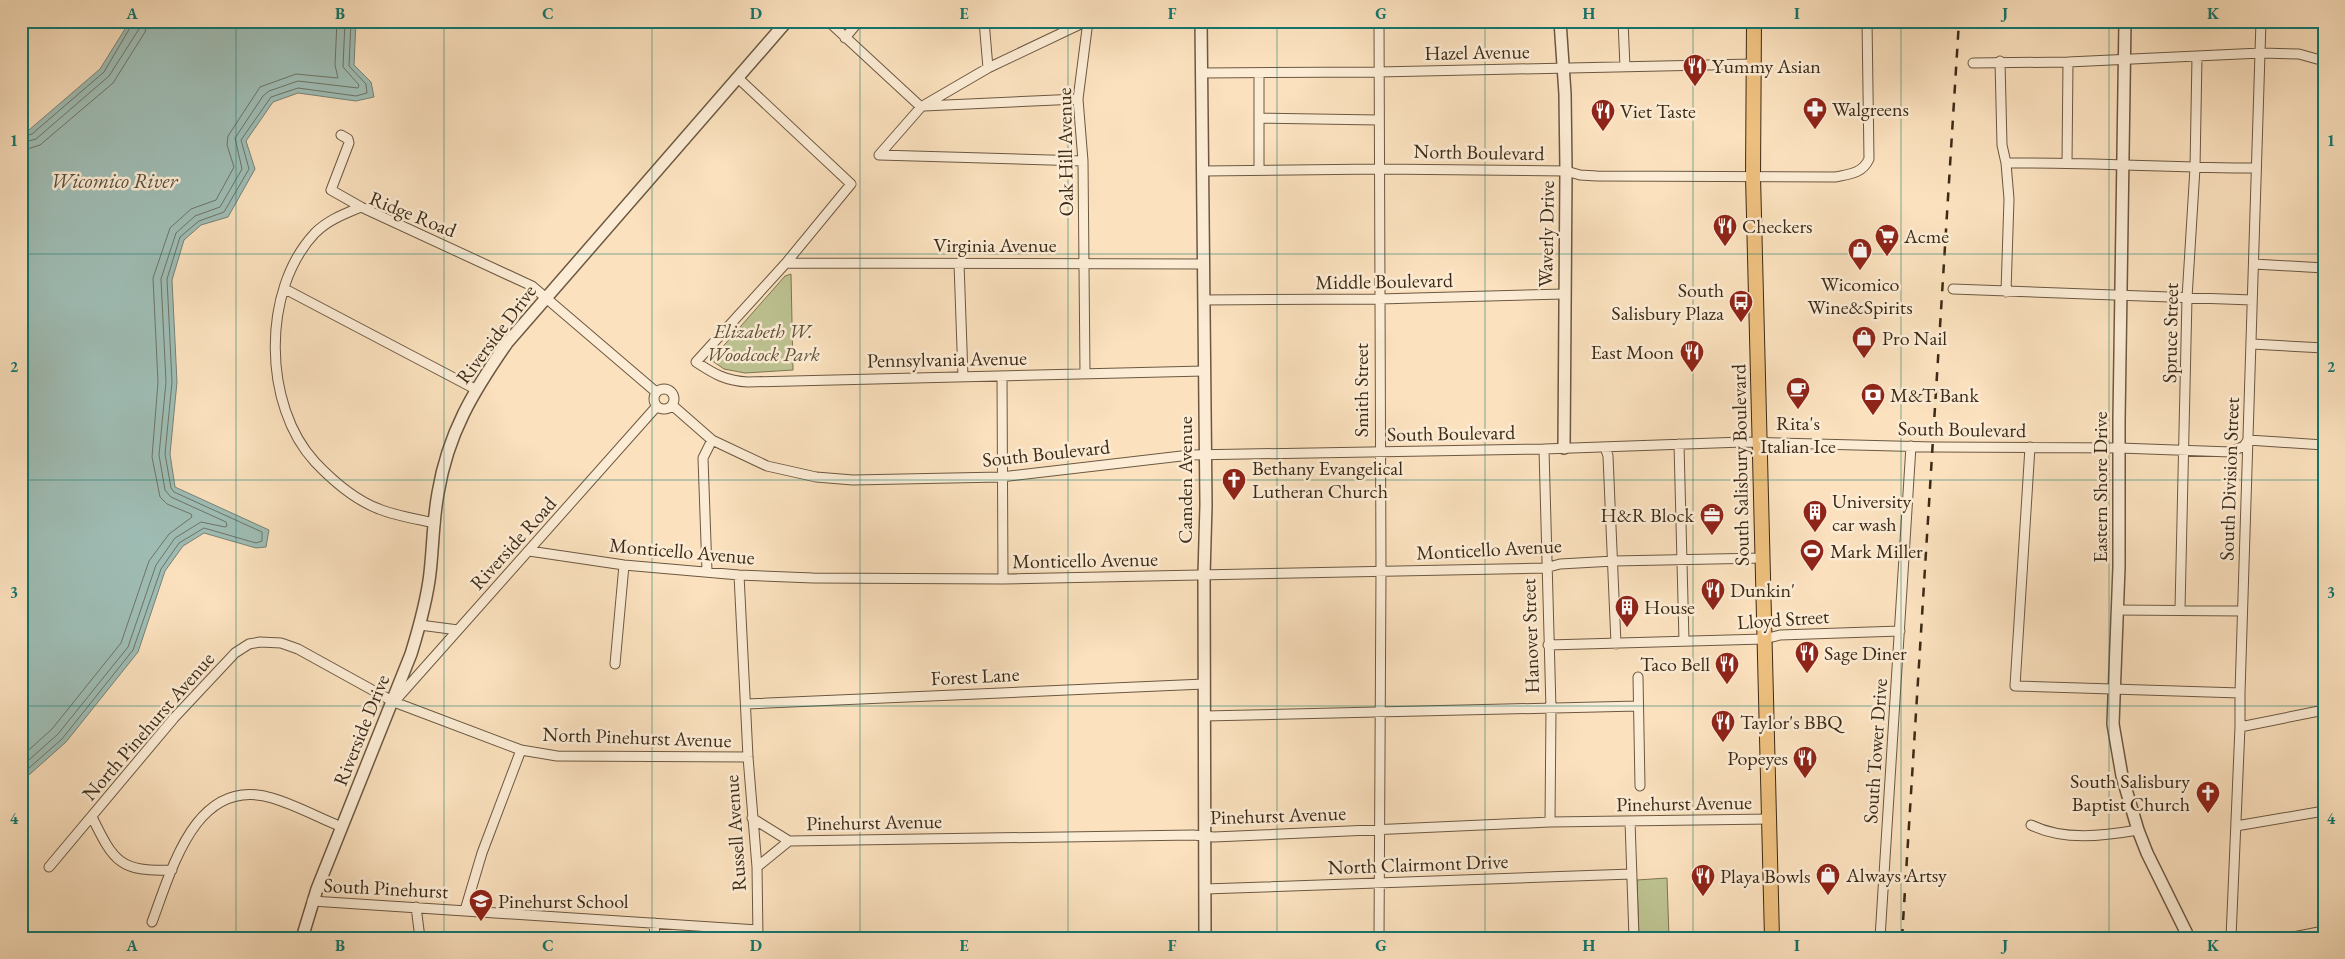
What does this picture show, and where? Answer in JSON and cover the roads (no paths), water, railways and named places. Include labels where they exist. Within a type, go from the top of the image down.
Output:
[{"type":"main road","name":"South Salisbury Boulevard","points":[[1754,21],[1753,176],[1772,938]]},
{"type":"street","name":"Riverside Drive","points":[[302,938],[312,901],[394,702],[420,625],[430,574],[438,493],[453,437],[475,389],[507,343],[786,21]]},
{"type":"street","points":[[828,21],[921,107],[1078,99]]},
{"type":"street","points":[[845,38],[859,21]]},
{"type":"street","points":[[984,21],[988,68]]},
{"type":"street","points":[[1084,161],[879,155],[921,107],[988,68],[1087,21]]},
{"type":"street","name":"Oak Hill Avenue","points":[[1085,373],[1084,161],[1078,99],[1087,21]]},
{"type":"street","name":"Camden Avenue","points":[[1201,21],[1206,505],[1204,575],[1205,938]]},
{"type":"street","name":"Smith Street","points":[[1379,21],[1379,452],[1381,571],[1379,938]]},
{"type":"street","name":"Waverly Drive","points":[[1560,21],[1566,170],[1564,448]]},
{"type":"street","points":[[1623,21],[1625,67]]},
{"type":"street","name":"North Boulevard","points":[[1204,171],[1379,169],[1566,170],[1580,176],[1835,177],[1859,171],[1864,168],[1869,159],[1867,21]]},
{"type":"street","name":"Eastern Shore Drive","points":[[2125,21],[2117,610],[2113,724],[2116,748],[2138,830],[2188,938]]},
{"type":"street","name":"South Division Street","points":[[2231,938],[2240,727],[2261,21]]},
{"type":"street","points":[[1973,63],[2000,61],[2068,62],[2261,53],[2299,54],[2324,61]]},
{"type":"street","name":"Spruce Street","points":[[2180,609],[2187,298],[2195,168],[2197,57]]},
{"type":"street","points":[[2000,61],[2002,146],[2006,163],[2009,199],[2006,292]]},
{"type":"street","points":[[2067,162],[2068,62]]},
{"type":"street","name":"Hazel Avenue","points":[[1202,73],[1378,72],[1753,64]]},
{"type":"street","points":[[1259,170],[1260,73]]},
{"type":"street","points":[[738,78],[851,184],[786,263]]},
{"type":"street","points":[[1259,118],[1378,120]]},
{"type":"street","points":[[341,136],[350,143],[331,190],[361,208]]},
{"type":"street","points":[[2006,163],[2067,162],[2195,168],[2256,168]]},
{"type":"street","name":"Ridge Road","points":[[435,523],[380,510],[359,498],[336,482],[314,461],[296,434],[284,405],[277,376],[274,347],[277,319],[285,289],[295,264],[315,234],[336,217],[361,208],[532,286],[547,297]]},
{"type":"street","name":"Virginia Avenue","points":[[786,263],[1084,262],[1204,264]]},
{"type":"street","name":"Pennsylvania Avenue","points":[[786,263],[696,362],[716,376],[736,382],[1204,371]]},
{"type":"street","points":[[959,263],[963,377]]},
{"type":"street","points":[[2254,264],[2324,268]]},
{"type":"street","points":[[285,289],[475,389]]},
{"type":"street","points":[[1953,289],[2252,300]]},
{"type":"street","name":"Middle Boulevard","points":[[1204,300],[1379,300],[1564,294]]},
{"type":"street","points":[[547,297],[656,392]]},
{"type":"street","points":[[2252,344],[2324,348]]},
{"type":"street","points":[[1002,376],[1003,579]]},
{"type":"street","points":[[662,389],[670,391],[674,396],[672,405],[666,408],[657,406],[654,401],[656,392],[662,389]]},
{"type":"street","name":"South Boulevard","points":[[672,405],[712,440],[767,466],[816,478],[853,480],[1001,477],[1204,455],[1605,448],[1760,442],[2119,448],[2231,452],[2244,446],[2248,440]]},
{"type":"street","name":"Riverside Road","points":[[394,702],[657,406]]},
{"type":"street","points":[[707,571],[703,458],[712,440]]},
{"type":"street","points":[[2248,440],[2324,445]]},
{"type":"street","points":[[1678,444],[1684,641]]},
{"type":"street","name":"South Tower Drive","points":[[1880,938],[1911,446]]},
{"type":"street","points":[[1605,448],[1608,456],[1614,561],[1616,644]]},
{"type":"street","points":[[2030,448],[2015,686],[2240,693]]},
{"type":"street","name":"Hanover Street","points":[[1544,449],[1545,568],[1550,709],[1550,822]]},
{"type":"street","name":"Monticello Avenue","points":[[529,551],[624,565],[707,571],[739,576],[1003,579],[1545,568],[1560,564],[1614,561],[1762,558]]},
{"type":"street","points":[[615,664],[624,565]]},
{"type":"street","name":"Russell Avenue","points":[[739,576],[747,704],[748,757],[757,867],[758,934]]},
{"type":"street","points":[[2117,610],[2180,609],[2242,611]]},
{"type":"street","points":[[420,625],[458,630]]},
{"type":"street","name":"Lloyd Street","points":[[1548,645],[1764,639],[1780,635],[1900,631]]},
{"type":"street","name":"North Pinehurst Avenue","points":[[49,867],[174,718],[235,653],[249,644],[270,641],[298,649],[394,702],[522,750],[557,756],[748,757]]},
{"type":"street","points":[[1638,677],[1640,786]]},
{"type":"street","name":"Forest Lane","points":[[747,704],[1204,684]]},
{"type":"street","points":[[1205,716],[1638,706]]},
{"type":"street","points":[[2240,727],[2324,710]]},
{"type":"street","points":[[465,910],[482,853],[522,750]]},
{"type":"street","points":[[152,922],[172,870],[202,816],[213,805],[239,795],[253,794],[272,798],[342,828]]},
{"type":"street","points":[[2236,826],[2324,811]]},
{"type":"street","points":[[92,817],[106,847],[119,862],[146,871],[172,870]]},
{"type":"street","name":"Pinehurst Avenue","points":[[752,818],[788,841],[1204,836],[1550,822],[1770,819]]},
{"type":"street","points":[[1630,821],[1634,938]]},
{"type":"street","points":[[2031,825],[2050,832],[2070,835],[2104,836],[2138,830]]},
{"type":"street","name":"Pinehurst Avenue","points":[[757,867],[788,841]]},
{"type":"street","name":"North Clairmont Drive","points":[[1205,889],[1632,874]]},
{"type":"street","name":"South Pinehurst","points":[[312,901],[654,923],[758,934]]},
{"type":"street","points":[[416,907],[420,938]]},
{"type":"street","points":[[654,923],[655,938]]},
{"type":"street","points":[[2288,938],[2324,931]]},
{"type":"water","name":"Wicomico River","points":[[130,21],[356,21],[354,65],[371,82],[374,97],[356,101],[298,93],[273,102],[246,141],[255,169],[228,217],[201,225],[184,240],[172,280],[177,382],[170,454],[175,487],[269,530],[266,547],[256,548],[204,533],[183,546],[165,571],[138,652],[66,742],[21,782],[21,132],[29,130],[100,69]]},
{"type":"railway","points":[[1902,938],[1959,21]]},
{"type":"place","name":"Yummy Asian","points":[[1695,87]]},
{"type":"place","name":"Walgreens","points":[[1815,130]]},
{"type":"place","name":"Viet Taste","points":[[1603,132]]},
{"type":"place","name":"Checkers","points":[[1725,247]]},
{"type":"place","name":"Acme","points":[[1887,257]]},
{"type":"place","name":"Wicomico Wine&Spirits","points":[[1860,271]]},
{"type":"place","name":"South Salisbury Plaza","points":[[1741,323]]},
{"type":"place","name":"Pro Nail","points":[[1864,359]]},
{"type":"place","name":"East Moon","points":[[1692,373]]},
{"type":"place","name":"Rita's Italian Ice","points":[[1798,410]]},
{"type":"place","name":"M&T Bank","points":[[1873,416]]},
{"type":"place","name":"Bethany Evangelical Lutheran Church","points":[[1234,501]]},
{"type":"place","name":"University car wash","points":[[1815,533]]},
{"type":"place","name":"H&R Block","points":[[1712,536]]},
{"type":"place","name":"Mark Miller","points":[[1812,572]]},
{"type":"place","name":"Dunkin'","points":[[1713,611]]},
{"type":"place","name":"House","points":[[1627,628]]},
{"type":"place","name":"Sage Diner","points":[[1807,674]]},
{"type":"place","name":"Taco Bell","points":[[1727,685]]},
{"type":"place","name":"Taylor's BBQ","points":[[1723,743]]},
{"type":"place","name":"Popeyes","points":[[1805,779]]},
{"type":"place","name":"South Salisbury Baptist Church","points":[[2208,814]]},
{"type":"place","name":"Always Artsy","points":[[1828,896]]},
{"type":"place","name":"Playa Bowls","points":[[1703,897]]},
{"type":"place","name":"Pinehurst School","points":[[481,922]]},
{"type":"park label","name":"Elizabeth W. Woodcock Park","points":[[763,342]]}]
